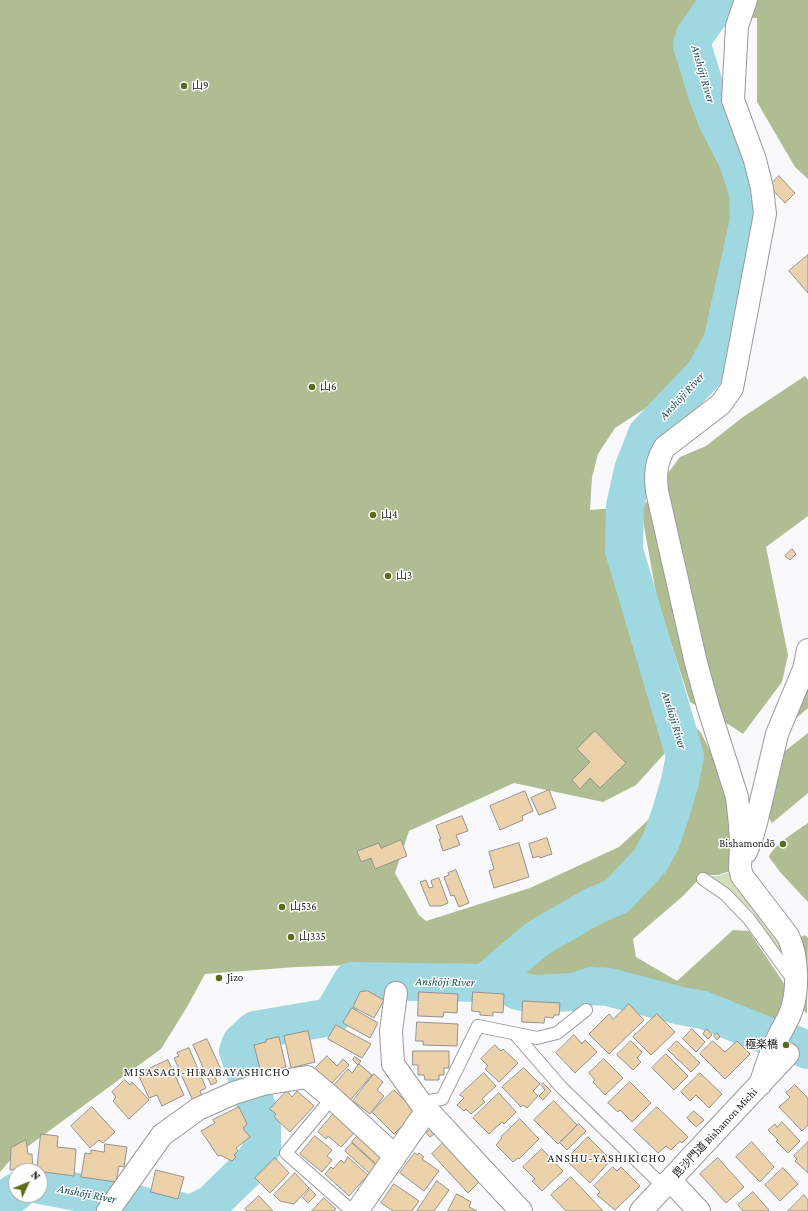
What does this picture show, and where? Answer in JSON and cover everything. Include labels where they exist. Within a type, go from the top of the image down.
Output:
[{"type":"street","name":"毘沙門道 Bishamon Michi","points":[[641,1211],[760,1085],[780,1045],[792,1009],[796,984],[796,968],[793,946],[788,936],[742,876],[740,868],[740,824],[737,797],[696,663],[655,477],[660,455],[665,447],[720,404],[732,388],[764,214],[762,188],[755,160],[733,100],[736,26],[746,0]]},
{"type":"street","points":[[741,862],[752,837],[777,734],[804,669],[808,650]]},
{"type":"street","points":[[396,993],[391,1031],[393,1064],[423,1106],[521,1211]]},
{"type":"street","points":[[109,1210],[162,1135],[198,1109],[234,1093],[263,1084],[306,1077],[332,1098],[395,1156]]},
{"type":"street","points":[[356,1211],[395,1156],[423,1106]]},
{"type":"street","points":[[667,1184],[700,1211]]},
{"type":"lane","points":[[703,879],[726,894],[749,919],[796,984]]},
{"type":"lane","points":[[423,1106],[442,1099],[478,1026],[537,1038],[557,1033],[586,1010]]},
{"type":"lane","points":[[515,1034],[561,1087],[667,1184]]},
{"type":"lane","points":[[332,1098],[286,1153],[352,1211]]},
{"type":"green space","points":[[0,0],[808,0],[808,179],[795,167],[757,102],[757,18],[723,16],[684,41],[691,75],[705,113],[730,158],[740,204],[732,258],[711,349],[686,382],[615,428],[598,454],[592,477],[590,510],[614,508],[616,587],[666,752],[636,785],[603,802],[514,783],[409,831],[395,873],[419,915],[426,921],[530,888],[619,847],[646,822],[688,776],[690,721],[701,733],[726,781],[731,839],[730,871],[718,875],[703,875],[683,896],[633,939],[636,957],[677,981],[733,930],[749,931],[785,985],[782,1009],[770,1030],[701,1003],[613,976],[595,975],[575,983],[547,989],[474,972],[383,964],[296,967],[205,974],[161,1049],[12,1158],[0,1172]]},
{"type":"green space","points":[[805,376],[808,380],[808,516],[766,547],[788,655],[782,682],[743,734],[690,702],[657,599],[641,509],[680,457],[706,446],[743,417]]},
{"type":"green space","points":[[808,685],[808,708],[793,721]]},
{"type":"green space","points":[[808,733],[808,793],[772,823],[769,818],[773,796],[785,751]]},
{"type":"green space","points":[[808,823],[808,902],[780,872],[769,857],[780,843]]},
{"type":"green space","points":[[731,872],[767,918],[788,958],[775,946],[753,912],[735,895],[708,876],[718,876]]},
{"type":"green space","points":[[805,935],[808,938],[807,1014],[801,1007],[807,963],[801,937]]},
{"type":"building","points":[[779,176],[795,193],[785,203],[769,186]]},
{"type":"building","points":[[808,255],[808,293],[789,271]]},
{"type":"building","points":[[792,549],[796,554],[790,560],[785,556]]},
{"type":"building","points":[[595,731],[626,763],[600,788],[590,778],[580,789],[572,780],[590,762],[577,749]]},
{"type":"building","points":[[549,790],[556,808],[539,815],[531,798]]},
{"type":"building","points":[[525,791],[533,811],[522,816],[523,820],[500,830],[490,806]]},
{"type":"building","points":[[462,816],[468,831],[456,835],[460,845],[443,851],[439,839],[441,839],[436,826]]},
{"type":"building","points":[[547,838],[552,854],[540,858],[539,856],[533,858],[529,844]]},
{"type":"building","points":[[401,840],[407,856],[375,869],[371,858],[361,862],[357,851],[379,843],[381,848]]},
{"type":"building","points":[[519,843],[529,877],[494,888],[489,871],[494,869],[489,852]]},
{"type":"building","points":[[456,870],[469,903],[459,907],[454,895],[451,896],[444,877],[449,875],[448,873]]},
{"type":"building","points":[[439,878],[448,903],[441,906],[430,906],[420,882],[426,880],[429,888],[433,887],[431,881]]},
{"type":"building","points":[[368,991],[384,1000],[374,1018],[353,1007],[360,992]]},
{"type":"building","points":[[419,992],[458,994],[457,1013],[444,1012],[443,1017],[418,1016]]},
{"type":"building","points":[[473,992],[504,994],[503,1013],[493,1012],[493,1016],[480,1015],[480,1012],[472,1011]]},
{"type":"building","points":[[523,1001],[560,1003],[559,1015],[554,1015],[553,1018],[545,1017],[544,1023],[522,1022]]},
{"type":"building","points":[[629,1004],[644,1020],[609,1054],[589,1034],[609,1014],[613,1019]]},
{"type":"building","points":[[352,1008],[378,1023],[370,1038],[343,1023]]},
{"type":"building","points":[[657,1014],[675,1032],[651,1055],[633,1037]]},
{"type":"building","points":[[417,1022],[458,1024],[457,1046],[423,1045],[423,1041],[416,1041]]},
{"type":"building","points":[[336,1025],[371,1044],[362,1058],[328,1039]]},
{"type":"building","points":[[692,1029],[705,1042],[696,1052],[683,1039]]},
{"type":"building","points":[[707,1029],[712,1035],[708,1039],[703,1034]]},
{"type":"building","points":[[308,1031],[315,1062],[291,1068],[284,1036]]},
{"type":"building","points":[[717,1033],[720,1037],[717,1040],[714,1036]]},
{"type":"building","points":[[574,1035],[582,1044],[585,1040],[597,1052],[575,1073],[556,1053]]},
{"type":"building","points":[[279,1037],[286,1067],[261,1073],[254,1045]]},
{"type":"building","points":[[207,1039],[223,1074],[215,1077],[217,1082],[211,1085],[193,1045]]},
{"type":"building","points":[[631,1041],[642,1052],[637,1058],[641,1062],[633,1070],[617,1055]]},
{"type":"building","points":[[677,1041],[700,1063],[691,1072],[668,1050]]},
{"type":"building","points":[[713,1041],[725,1052],[737,1041],[750,1054],[725,1079],[700,1054]]},
{"type":"building","points":[[495,1045],[501,1051],[503,1049],[518,1063],[499,1082],[485,1069],[488,1066],[481,1059]]},
{"type":"building","points":[[189,1048],[206,1088],[200,1091],[202,1097],[193,1101],[174,1058],[179,1056],[177,1053]]},
{"type":"building","points":[[413,1051],[449,1051],[449,1068],[444,1068],[444,1075],[439,1075],[439,1080],[425,1080],[424,1075],[418,1075],[418,1065],[413,1065]]},
{"type":"building","points":[[666,1054],[688,1076],[674,1090],[652,1068]]},
{"type":"building","points":[[327,1056],[337,1066],[343,1059],[349,1065],[330,1085],[314,1070]]},
{"type":"building","points":[[355,1057],[361,1061],[358,1065],[353,1060]]},
{"type":"building","points":[[604,1059],[623,1078],[605,1095],[593,1082],[595,1080],[589,1073]]},
{"type":"building","points":[[168,1060],[184,1095],[162,1106],[157,1095],[149,1098],[138,1074]]},
{"type":"building","points":[[359,1064],[372,1075],[346,1105],[332,1087],[348,1069],[352,1073]]},
{"type":"building","points":[[524,1068],[540,1084],[533,1091],[538,1096],[527,1108],[523,1105],[521,1107],[502,1087]]},
{"type":"building","points":[[484,1073],[496,1086],[482,1099],[485,1102],[471,1114],[466,1109],[464,1111],[457,1105],[464,1098],[460,1095]]},
{"type":"building","points":[[700,1073],[722,1094],[709,1108],[696,1095],[690,1101],[681,1092]]},
{"type":"building","points":[[374,1074],[383,1082],[377,1090],[384,1096],[370,1114],[353,1101]]},
{"type":"building","points":[[125,1080],[130,1085],[132,1082],[149,1100],[129,1119],[113,1101],[116,1097],[112,1092]]},
{"type":"building","points":[[630,1082],[651,1103],[632,1122],[620,1110],[618,1112],[608,1103]]},
{"type":"building","points":[[543,1083],[551,1091],[543,1100],[539,1096],[545,1090],[541,1085]]},
{"type":"building","points":[[795,1085],[808,1098],[808,1125],[802,1131],[779,1107],[790,1097],[786,1093]]},
{"type":"building","points":[[394,1090],[416,1112],[394,1134],[372,1112]]},
{"type":"building","points":[[287,1091],[292,1097],[297,1091],[314,1106],[290,1132],[274,1117],[276,1114],[270,1109]]},
{"type":"building","points":[[499,1093],[516,1112],[504,1124],[502,1122],[489,1134],[473,1118]]},
{"type":"building","points":[[554,1101],[577,1125],[558,1144],[534,1120]]},
{"type":"building","points":[[92,1107],[115,1132],[103,1143],[99,1140],[90,1148],[71,1126]]},
{"type":"building","points":[[239,1107],[247,1124],[243,1128],[250,1137],[236,1148],[238,1151],[234,1155],[236,1157],[232,1161],[220,1155],[218,1156],[201,1131],[215,1123],[213,1120]]},
{"type":"building","points":[[657,1107],[688,1137],[682,1143],[680,1141],[671,1150],[666,1146],[658,1153],[634,1130]]},
{"type":"building","points":[[694,1111],[704,1120],[696,1127],[687,1118]]},
{"type":"building","points":[[335,1112],[355,1132],[341,1147],[328,1136],[326,1139],[318,1132]]},
{"type":"building","points":[[520,1119],[539,1139],[519,1159],[518,1158],[513,1162],[496,1145],[502,1138],[501,1137]]},
{"type":"building","points":[[782,1122],[800,1141],[788,1153],[768,1130],[775,1124],[777,1127]]},
{"type":"building","points":[[579,1124],[586,1131],[567,1150],[560,1143]]},
{"type":"building","points":[[430,1130],[434,1134],[430,1137],[426,1133]]},
{"type":"building","points":[[361,1132],[383,1159],[378,1166],[352,1142]]},
{"type":"building","points":[[41,1134],[58,1136],[57,1147],[76,1149],[74,1176],[48,1172],[48,1163],[38,1163]]},
{"type":"building","points":[[315,1136],[332,1150],[327,1156],[332,1160],[322,1172],[300,1154]]},
{"type":"building","points":[[588,1137],[611,1160],[590,1183],[566,1160]]},
{"type":"building","points":[[26,1140],[28,1154],[32,1154],[33,1163],[10,1163],[11,1148]]},
{"type":"building","points":[[752,1142],[774,1167],[760,1182],[736,1157]]},
{"type":"building","points":[[808,1142],[808,1173],[795,1161],[797,1159],[794,1156]]},
{"type":"building","points":[[352,1143],[377,1166],[370,1174],[345,1151]]},
{"type":"building","points":[[443,1143],[479,1182],[468,1193],[432,1154]]},
{"type":"building","points":[[105,1144],[127,1147],[124,1167],[119,1166],[116,1182],[81,1177],[85,1153],[91,1154],[91,1150],[104,1152]]},
{"type":"building","points":[[542,1149],[563,1171],[542,1191],[532,1181],[535,1179],[523,1167]]},
{"type":"building","points":[[415,1153],[417,1155],[419,1153],[424,1157],[422,1159],[439,1171],[424,1191],[400,1173]]},
{"type":"building","points":[[348,1157],[368,1175],[349,1196],[325,1174],[331,1167],[333,1169],[341,1160],[344,1163]]},
{"type":"building","points":[[275,1158],[289,1173],[270,1193],[255,1178]]},
{"type":"building","points":[[718,1158],[744,1187],[726,1203],[700,1174]]},
{"type":"building","points":[[613,1167],[617,1171],[621,1167],[640,1186],[615,1210],[597,1195],[600,1192],[594,1186]]},
{"type":"building","points":[[783,1168],[798,1184],[780,1201],[765,1185]]},
{"type":"building","points":[[156,1170],[184,1177],[178,1199],[151,1192]]},
{"type":"building","points":[[295,1173],[309,1188],[294,1204],[280,1201],[274,1195]]},
{"type":"building","points":[[571,1177],[603,1211],[566,1211],[551,1195]]},
{"type":"building","points":[[437,1181],[449,1190],[434,1211],[417,1211]]},
{"type":"building","points":[[394,1184],[419,1201],[412,1211],[393,1211],[381,1203]]},
{"type":"building","points":[[310,1189],[316,1195],[308,1203],[303,1198]]},
{"type":"building","points":[[753,1192],[769,1210],[768,1211],[743,1211],[738,1205]]},
{"type":"building","points":[[457,1194],[471,1202],[469,1207],[477,1211],[448,1211]]},
{"type":"building","points":[[804,1195],[808,1200],[808,1211],[788,1211]]},
{"type":"building","points":[[259,1196],[273,1211],[247,1211],[245,1209]]},
{"type":"building","points":[[324,1198],[336,1209],[334,1211],[312,1211]]},
{"type":"waterway","name":"Anshōji River","points":[[197,1211],[211,1204],[250,1166],[258,1156],[262,1147],[262,1128],[257,1107],[238,1051],[241,1043],[255,1030],[331,1017],[352,981],[485,983],[538,938],[592,907],[617,896],[650,861],[661,841],[680,781],[685,756],[624,550],[625,506],[633,470],[647,434],[704,374],[722,342],[749,220],[748,192],[737,159],[717,120],[707,94],[692,45],[695,35],[720,0]]},
{"type":"waterway","points":[[485,983],[504,984],[518,991],[534,994],[574,992],[592,986],[608,987],[681,1006],[703,1010],[770,1037],[808,1050]]},
{"type":"waterway","name":"Anshōji River","points":[[48,1187],[134,1203],[148,1208],[180,1211]]},
{"type":"waterway","name":"Anshōji River","points":[[0,1203],[8,1198]]},
{"type":"place","name":"山9","points":[[184,86]]},
{"type":"place","name":"山6","points":[[312,387]]},
{"type":"place","name":"山4","points":[[373,515]]},
{"type":"place","name":"山3","points":[[388,576]]},
{"type":"place","name":"Bishamondō","points":[[783,844]]},
{"type":"place","name":"山536","points":[[282,907]]},
{"type":"place","name":"山335","points":[[291,937]]},
{"type":"place","name":"Jizo","points":[[219,978]]},
{"type":"place","name":"極楽橋","points":[[786,1045]]},
{"type":"district","name":"MISASAGI-HIRABAYASHICHO","points":[[207,1072]]},
{"type":"district","name":"ANSHU-YASHIKICHO","points":[[607,1158]]}]
